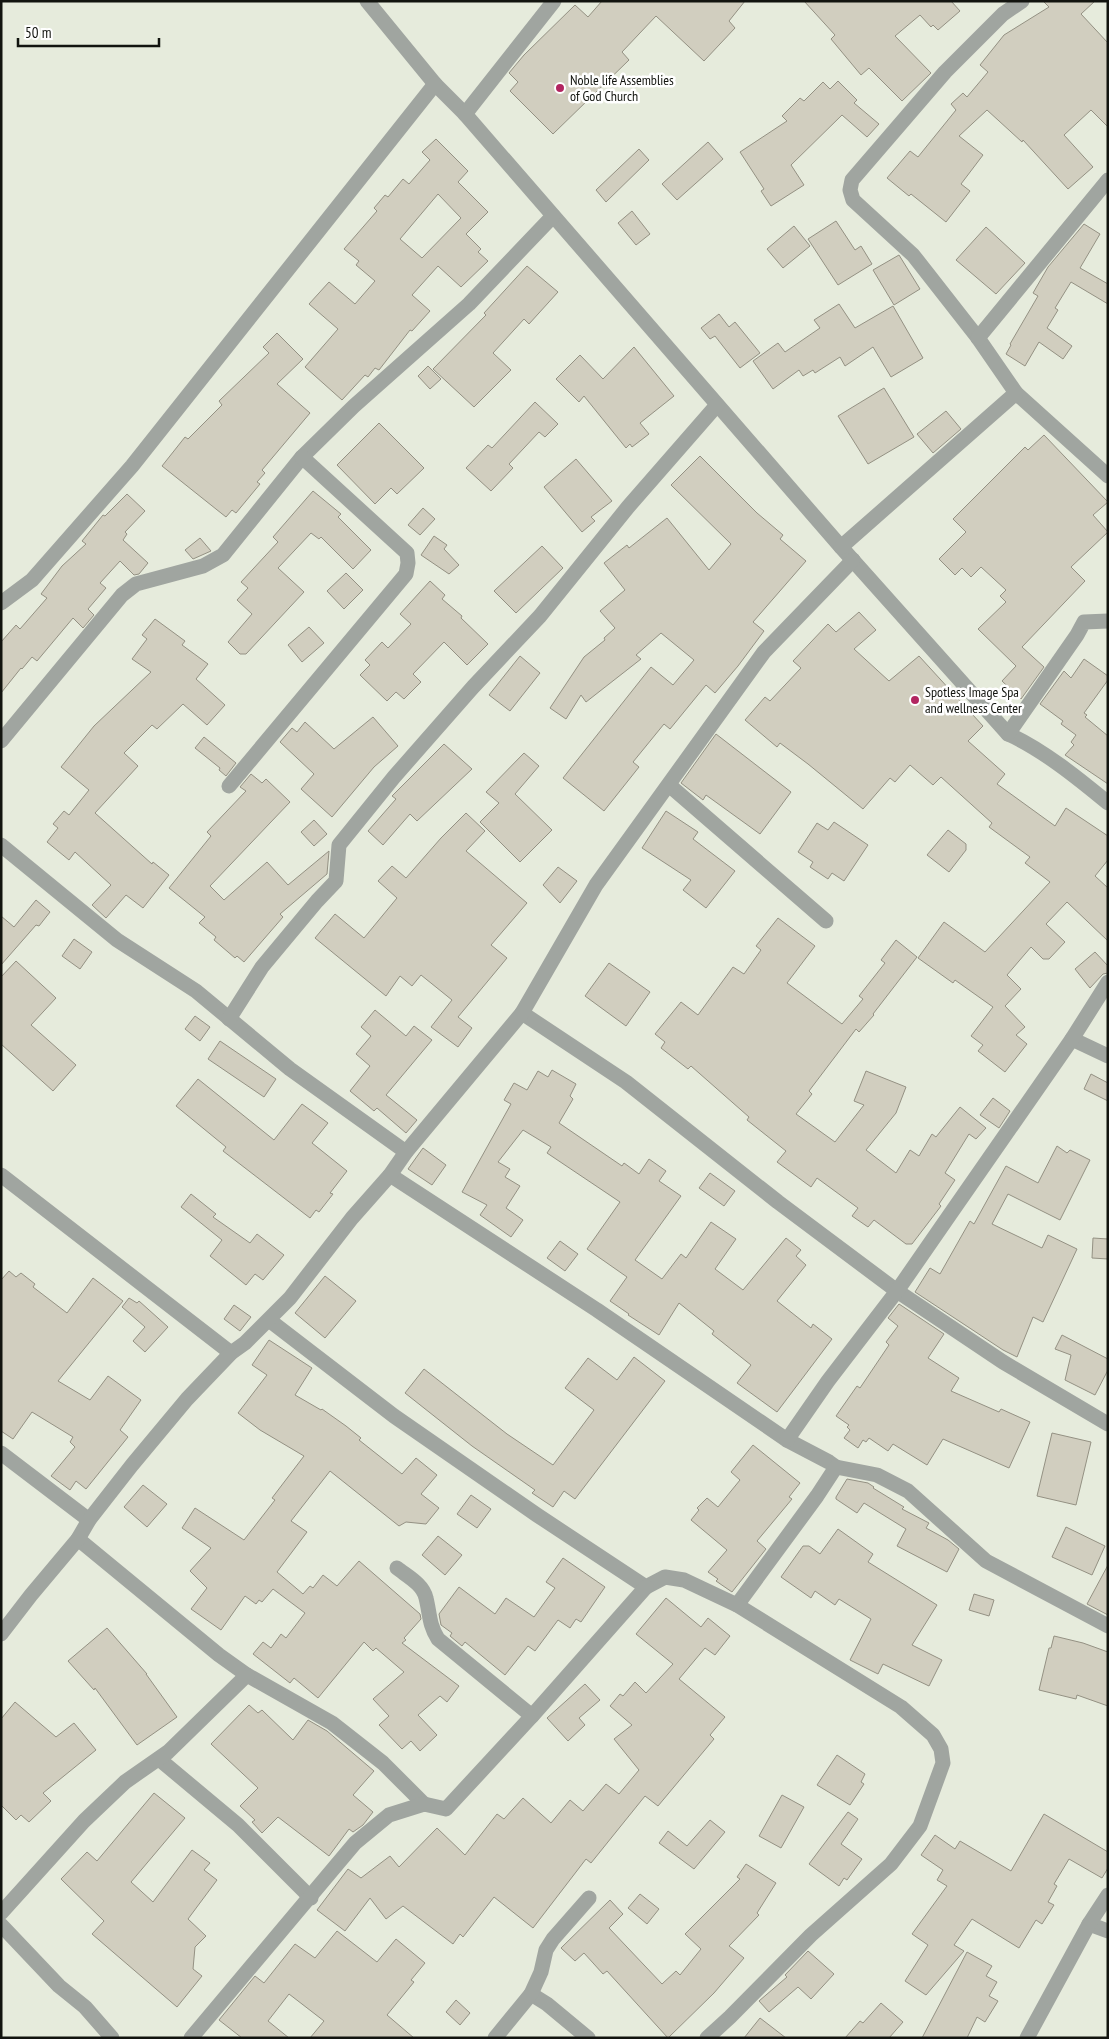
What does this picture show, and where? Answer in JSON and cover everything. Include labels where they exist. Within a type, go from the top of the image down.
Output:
[{"type":"street","points":[[367,1],[435,84],[465,114],[841,547],[1008,734],[1021,740],[1086,785],[1108,803]]},
{"type":"street","points":[[465,114],[554,1]]},
{"type":"street","points":[[1022,1],[1002,14],[945,72],[852,180],[850,190],[853,200],[913,255],[978,338],[1016,392],[1108,476]]},
{"type":"street","points":[[1,604],[32,580],[132,466],[435,84]]},
{"type":"street","points":[[978,338],[1108,180]]},
{"type":"street","points":[[1,741],[122,595],[136,584],[204,566],[223,556],[302,457],[354,406],[468,304],[553,216]]},
{"type":"street","points":[[841,547],[1016,392]]},
{"type":"street","points":[[229,1019],[262,967],[317,900],[336,881],[339,845],[394,777],[540,616],[628,507],[717,405]]},
{"type":"street","points":[[229,786],[406,574],[407,553],[302,457]]},
{"type":"street","points":[[1,1634],[78,1539],[89,1520],[188,1399],[231,1353],[269,1320],[290,1298],[352,1218],[390,1175],[406,1152],[522,1013],[596,885],[764,652],[853,560]]},
{"type":"street","points":[[1008,734],[1077,635],[1084,622],[1108,621]]},
{"type":"street","points":[[669,784],[826,921]]},
{"type":"street","points":[[1,846],[117,940],[196,990],[290,1069],[406,1152]]},
{"type":"street","points":[[787,1440],[828,1381],[896,1290],[1072,1039],[1108,982]]},
{"type":"street","points":[[522,1013],[626,1082],[778,1202],[896,1290],[1003,1362],[1108,1424]]},
{"type":"street","points":[[1072,1039],[1108,1056]]},
{"type":"street","points":[[1,1175],[231,1353]]},
{"type":"street","points":[[390,1175],[605,1316],[787,1440],[836,1467],[877,1475],[908,1491],[986,1561],[1108,1626]]},
{"type":"street","points":[[269,1320],[394,1416],[537,1516],[646,1586]]},
{"type":"street","points":[[1,1453],[89,1520]]},
{"type":"street","points":[[737,1605],[836,1467]]},
{"type":"street","points":[[78,1539],[182,1625],[246,1674],[332,1723],[398,1777],[424,1804]]},
{"type":"street","points":[[396,1568],[418,1584],[426,1597],[431,1628],[438,1639],[532,1716]]},
{"type":"street","points":[[192,2038],[355,1844],[389,1815],[424,1804],[446,1809],[532,1716],[646,1586],[665,1577],[684,1580],[737,1605],[901,1707],[933,1736],[941,1749],[943,1763],[920,1826],[891,1864],[811,1935],[730,2017],[706,2038]]},
{"type":"street","points":[[1,1913],[84,1821],[125,1782],[159,1759],[206,1716],[246,1674]]},
{"type":"street","points":[[159,1759],[238,1825],[311,1898]]},
{"type":"street","points":[[1027,2038],[1089,1924],[1108,1895]]},
{"type":"street","points":[[495,2038],[531,1994],[541,1972],[546,1950],[553,1939],[589,1898]]},
{"type":"street","points":[[1,1924],[59,1986],[85,2007],[112,2038]]},
{"type":"street","points":[[1089,1924],[1108,1931]]},
{"type":"street","points":[[531,1994],[588,2038]]},
{"type":"building","points":[[602,1],[745,1],[729,21],[735,28],[704,61],[656,16],[622,52],[629,60],[553,134],[510,91],[518,82],[509,73],[524,55],[575,5],[588,17]]},
{"type":"building","points":[[804,1],[951,1],[960,11],[938,30],[933,25],[931,27],[920,15],[895,36],[931,73],[902,101],[869,68],[861,75],[831,39],[835,35]]},
{"type":"building","points":[[1043,1],[1095,1],[1081,14],[1108,43],[1108,127],[1091,110],[1064,135],[1093,167],[1068,189],[1023,140],[1022,142],[987,110],[959,136],[983,155],[961,184],[970,191],[946,222],[911,194],[909,196],[887,178],[910,151],[918,157],[956,110],[951,104],[963,93],[967,97],[988,72],[980,65],[1004,35],[1049,7]]},
{"type":"building","points":[[838,81],[857,100],[854,103],[879,124],[867,137],[842,115],[791,165],[804,185],[771,206],[761,191],[764,189],[740,152],[787,121],[782,116],[800,98],[804,101],[823,82],[830,89]]},
{"type":"building","points":[[436,139],[468,171],[458,182],[488,212],[466,234],[481,249],[478,252],[488,261],[461,287],[438,266],[412,295],[430,311],[412,331],[410,330],[379,370],[375,368],[368,377],[365,375],[342,400],[305,367],[338,329],[309,304],[329,282],[355,304],[375,281],[356,265],[359,261],[344,249],[377,211],[374,208],[385,195],[388,197],[403,179],[409,184],[430,160],[422,152]],"holes":[[[438,194],[461,218],[422,258],[400,239]]]},
{"type":"building","points":[[708,142],[723,159],[677,200],[662,184]]},
{"type":"building","points":[[639,149],[649,160],[606,202],[596,190]]},
{"type":"building","points":[[632,211],[650,234],[636,245],[618,223]]},
{"type":"building","points":[[836,221],[855,250],[861,246],[872,264],[838,285],[808,239]]},
{"type":"building","points":[[1084,224],[1100,234],[1080,268],[1108,284],[1108,304],[1071,282],[1055,308],[1058,310],[1047,328],[1072,346],[1063,359],[1039,342],[1025,366],[1006,354],[1010,344],[1038,296],[1033,293],[1048,267]]},
{"type":"building","points":[[794,226],[810,246],[783,268],[767,249]]},
{"type":"building","points":[[986,227],[1025,263],[996,294],[956,260]]},
{"type":"building","points":[[899,255],[920,289],[894,305],[873,270]]},
{"type":"building","points":[[527,266],[558,292],[529,324],[524,319],[493,353],[511,370],[474,407],[433,369],[486,315],[484,313]]},
{"type":"building","points":[[839,304],[855,328],[893,306],[923,358],[891,377],[873,347],[845,366],[840,357],[815,373],[813,370],[803,376],[799,370],[773,389],[753,361],[778,343],[785,352],[820,328],[814,320]]},
{"type":"building","points":[[719,314],[729,327],[735,322],[760,353],[740,368],[715,336],[710,339],[701,328]]},
{"type":"building","points":[[277,333],[303,359],[277,384],[310,413],[262,470],[265,473],[257,482],[260,484],[236,513],[232,510],[226,517],[162,466],[185,437],[188,439],[222,405],[219,401],[269,353],[263,347]]},
{"type":"building","points":[[634,347],[674,396],[640,423],[649,434],[632,447],[630,444],[626,448],[584,396],[579,402],[556,379],[580,355],[603,379]]},
{"type":"building","points":[[428,366],[441,379],[430,389],[418,376]]},
{"type":"building","points":[[884,388],[914,437],[868,464],[838,416]]},
{"type":"building","points":[[535,402],[558,424],[545,437],[539,432],[509,464],[513,468],[491,491],[466,468],[488,445],[492,448]]},
{"type":"building","points":[[946,411],[961,429],[933,453],[917,434]]},
{"type":"building","points":[[379,423],[424,468],[397,494],[391,488],[375,504],[337,465]]},
{"type":"building","points":[[1044,435],[1108,502],[1093,515],[1108,532],[1071,567],[1085,581],[1022,647],[1044,667],[1021,699],[1002,681],[1016,666],[978,629],[1006,602],[1000,596],[1006,590],[981,567],[971,577],[962,568],[955,575],[939,559],[966,532],[953,519],[1025,447],[1028,450]]},
{"type":"building","points":[[700,456],[757,513],[783,535],[780,539],[806,561],[753,622],[764,631],[738,666],[715,693],[706,685],[670,729],[664,724],[633,762],[639,767],[604,811],[563,778],[651,667],[673,685],[694,660],[661,633],[636,655],[641,659],[586,702],[581,695],[566,719],[550,708],[584,657],[605,640],[604,638],[615,628],[600,611],[625,590],[604,563],[627,545],[629,548],[667,518],[709,570],[731,544],[671,485]]},
{"type":"building","points":[[576,459],[612,501],[591,517],[595,521],[582,532],[544,487]]},
{"type":"building","points":[[313,491],[341,514],[338,517],[371,550],[353,569],[321,537],[319,539],[311,533],[278,568],[304,592],[246,654],[240,654],[228,642],[252,614],[237,600],[248,588],[241,582],[278,542],[273,537]]},
{"type":"building","points":[[127,494],[145,511],[125,532],[127,534],[123,540],[148,563],[139,574],[134,575],[120,561],[100,583],[106,588],[88,609],[94,615],[83,628],[73,618],[37,661],[32,657],[1,693],[1,642],[16,625],[20,629],[47,598],[41,594],[62,566],[86,544],[82,541],[103,515],[105,516]]},
{"type":"building","points":[[423,508],[435,519],[420,535],[408,525]]},
{"type":"building","points":[[434,536],[447,545],[444,549],[459,565],[449,574],[421,555]]},
{"type":"building","points":[[200,538],[211,551],[193,559],[185,550]]},
{"type":"building","points":[[542,546],[563,568],[516,613],[494,591]]},
{"type":"building","points":[[346,573],[363,590],[344,609],[327,591]]},
{"type":"building","points":[[430,581],[445,595],[442,599],[462,616],[461,618],[488,644],[467,665],[444,642],[413,674],[421,682],[404,699],[396,692],[387,701],[360,675],[370,665],[365,660],[382,642],[388,648],[411,624],[400,614]]},
{"type":"building","points":[[859,612],[876,630],[854,649],[889,681],[919,656],[983,726],[968,741],[1005,774],[997,784],[1055,826],[1066,808],[1108,836],[1108,860],[1095,876],[1108,888],[1108,941],[1067,902],[1046,924],[1065,942],[1049,959],[1043,959],[1031,947],[1007,975],[1021,989],[1005,1006],[1025,1027],[1016,1035],[1027,1044],[1005,1072],[978,1051],[983,1045],[971,1036],[993,1007],[955,980],[953,983],[918,958],[944,922],[985,952],[1050,882],[1025,863],[1030,857],[989,827],[992,823],[941,777],[933,785],[910,765],[895,782],[890,778],[863,809],[808,764],[780,743],[777,747],[745,720],[765,697],[770,701],[801,668],[793,661],[828,624],[836,632]]},
{"type":"building","points":[[155,619],[185,641],[182,645],[208,664],[196,679],[225,705],[207,725],[183,704],[157,729],[152,725],[124,753],[138,766],[95,813],[152,864],[153,862],[169,875],[143,908],[126,895],[106,918],[92,905],[111,885],[75,852],[69,860],[47,842],[58,828],[53,824],[64,811],[69,815],[89,790],[61,767],[94,726],[151,672],[132,659],[147,639],[142,635]]},
{"type":"building","points":[[309,627],[324,643],[302,662],[288,645]]},
{"type":"building","points":[[520,656],[540,673],[510,711],[489,695]]},
{"type":"building","points":[[1084,659],[1108,676],[1108,680],[1084,713],[1087,715],[1085,717],[1108,736],[1108,784],[1065,755],[1074,745],[1071,742],[1076,735],[1061,724],[1063,721],[1040,704],[1064,671],[1071,678]]},
{"type":"building","points":[[373,717],[398,746],[374,767],[332,817],[301,789],[314,774],[280,742],[292,728],[297,732],[305,722],[334,749]]},
{"type":"building","points":[[716,734],[791,792],[760,834],[706,795],[703,800],[681,783]]},
{"type":"building","points":[[204,737],[236,763],[226,776],[219,770],[220,768],[195,748]]},
{"type":"building","points":[[444,744],[472,769],[417,821],[410,814],[383,845],[368,831],[396,799],[392,796]]},
{"type":"building","points":[[524,753],[539,766],[515,794],[552,830],[520,862],[480,822],[499,803],[486,792]]},
{"type":"building","points":[[251,774],[262,783],[266,779],[290,802],[210,886],[224,900],[267,862],[288,885],[329,851],[327,874],[280,914],[283,917],[244,962],[237,956],[235,958],[214,940],[216,937],[199,923],[205,917],[169,888],[211,836],[207,832],[246,791],[240,787]]},
{"type":"building","points":[[666,811],[698,832],[693,839],[735,871],[706,908],[683,890],[691,880],[642,848]]},
{"type":"building","points":[[466,813],[485,831],[466,851],[527,903],[491,945],[507,958],[458,1017],[472,1028],[458,1047],[431,1027],[452,1000],[421,975],[412,986],[400,976],[386,996],[315,938],[335,914],[364,938],[397,898],[378,881],[392,866],[406,878]]},
{"type":"building","points":[[314,820],[327,834],[314,846],[301,832]]},
{"type":"building","points":[[834,822],[868,845],[844,881],[832,873],[828,879],[810,867],[813,862],[798,852],[817,823],[828,830]]},
{"type":"building","points":[[948,830],[966,844],[966,850],[949,872],[927,855]]},
{"type":"building","points":[[558,867],[577,881],[560,903],[543,885]]},
{"type":"building","points":[[36,900],[50,912],[1,965],[1,916],[14,927]]},
{"type":"building","points":[[778,918],[815,946],[787,983],[842,1024],[863,999],[859,996],[885,963],[881,960],[896,940],[917,957],[874,1015],[859,1032],[856,1029],[809,1091],[812,1094],[796,1114],[835,1142],[864,1105],[854,1101],[866,1071],[906,1087],[896,1113],[866,1150],[896,1173],[910,1150],[919,1156],[932,1134],[936,1137],[960,1107],[986,1128],[976,1139],[969,1134],[945,1173],[955,1180],[939,1204],[941,1206],[912,1244],[906,1244],[874,1220],[868,1227],[852,1216],[858,1208],[817,1178],[811,1187],[777,1162],[786,1151],[747,1120],[749,1117],[691,1066],[688,1069],[661,1048],[665,1042],[655,1034],[681,1002],[698,1015],[733,967],[744,974],[761,950],[756,946]]},
{"type":"building","points":[[74,939],[92,952],[80,969],[62,956]]},
{"type":"building","points":[[1095,952],[1108,966],[1108,973],[1103,974],[1090,988],[1075,969]]},
{"type":"building","points":[[16,961],[56,998],[31,1025],[76,1065],[53,1091],[1,1044],[1,977]]},
{"type":"building","points":[[609,963],[650,992],[626,1026],[585,996]]},
{"type":"building","points":[[375,1010],[406,1036],[414,1026],[432,1040],[386,1095],[417,1120],[406,1133],[377,1108],[374,1111],[350,1091],[370,1066],[356,1054],[371,1036],[361,1027]]},
{"type":"building","points":[[195,1016],[210,1027],[200,1041],[185,1029]]},
{"type":"building","points":[[220,1041],[276,1079],[264,1097],[208,1059]]},
{"type":"building","points":[[552,1070],[576,1084],[570,1096],[573,1099],[559,1123],[622,1166],[624,1163],[639,1174],[649,1159],[666,1171],[659,1181],[681,1196],[635,1260],[662,1279],[681,1254],[686,1258],[711,1222],[736,1239],[715,1269],[743,1290],[786,1238],[801,1250],[796,1256],[806,1265],[777,1301],[811,1328],[813,1324],[832,1339],[777,1412],[737,1383],[751,1365],[712,1334],[714,1331],[679,1303],[659,1335],[610,1301],[627,1277],[587,1249],[620,1202],[547,1153],[551,1147],[523,1130],[498,1162],[510,1169],[505,1177],[520,1186],[506,1208],[523,1220],[511,1237],[480,1215],[487,1205],[462,1192],[511,1104],[504,1100],[514,1083],[527,1090],[538,1071],[548,1077]]},
{"type":"building","points":[[1091,1074],[1108,1083],[1108,1101],[1084,1089]]},
{"type":"building","points":[[198,1079],[274,1140],[302,1104],[328,1123],[312,1143],[347,1171],[330,1193],[333,1194],[319,1212],[316,1210],[310,1218],[223,1151],[226,1147],[176,1106]]},
{"type":"building","points":[[993,1098],[1010,1111],[999,1128],[980,1115]]},
{"type":"building","points":[[1057,1146],[1067,1153],[1070,1150],[1090,1160],[1060,1220],[1008,1194],[992,1224],[1042,1248],[1048,1235],[1077,1249],[1043,1322],[1033,1317],[1017,1357],[1003,1350],[915,1292],[930,1268],[940,1274],[970,1221],[974,1224],[1006,1166],[1038,1183]]},
{"type":"building","points":[[423,1148],[446,1165],[432,1185],[408,1169]]},
{"type":"building","points":[[710,1173],[735,1191],[724,1206],[699,1188]]},
{"type":"building","points":[[191,1194],[216,1214],[213,1217],[250,1243],[257,1234],[284,1255],[263,1280],[255,1274],[246,1285],[210,1256],[222,1240],[181,1207]]},
{"type":"building","points":[[1093,1238],[1108,1239],[1108,1259],[1092,1258]]},
{"type":"building","points":[[560,1241],[578,1254],[565,1271],[547,1258]]},
{"type":"building","points":[[9,1271],[16,1277],[21,1273],[35,1284],[33,1287],[67,1313],[93,1278],[123,1301],[58,1381],[90,1400],[108,1376],[141,1400],[120,1430],[128,1437],[86,1489],[76,1481],[70,1490],[51,1476],[75,1447],[70,1442],[73,1437],[32,1412],[13,1439],[1,1431],[1,1280]]},
{"type":"building","points":[[325,1276],[356,1301],[325,1338],[295,1313]]},
{"type":"building","points":[[129,1298],[137,1303],[139,1301],[168,1327],[145,1352],[133,1341],[145,1327],[122,1307]]},
{"type":"building","points":[[899,1304],[944,1334],[928,1358],[959,1378],[951,1391],[999,1412],[1001,1409],[1030,1422],[1009,1468],[943,1439],[927,1465],[893,1444],[888,1451],[869,1438],[866,1442],[863,1440],[858,1448],[844,1438],[850,1430],[847,1427],[849,1425],[836,1416],[857,1386],[860,1388],[889,1345],[886,1342],[898,1326],[888,1318]]},
{"type":"building","points":[[234,1305],[251,1317],[240,1331],[224,1319]]},
{"type":"building","points":[[1062,1335],[1108,1359],[1108,1370],[1095,1395],[1065,1380],[1071,1355],[1055,1349]]},
{"type":"building","points":[[269,1340],[312,1368],[295,1395],[322,1409],[346,1426],[361,1438],[359,1440],[402,1474],[416,1458],[437,1475],[421,1494],[439,1508],[426,1524],[406,1522],[399,1526],[330,1471],[291,1521],[307,1532],[277,1572],[303,1594],[310,1586],[313,1588],[323,1575],[337,1586],[359,1561],[420,1614],[421,1619],[404,1638],[406,1640],[402,1643],[459,1686],[447,1702],[440,1696],[418,1715],[437,1735],[420,1751],[411,1741],[402,1749],[379,1725],[389,1716],[373,1699],[404,1672],[376,1648],[373,1651],[364,1642],[318,1698],[294,1678],[290,1683],[253,1654],[263,1642],[271,1648],[281,1634],[286,1638],[305,1613],[273,1589],[262,1602],[259,1600],[256,1604],[245,1596],[221,1630],[191,1609],[207,1588],[190,1571],[211,1548],[182,1528],[195,1508],[244,1540],[275,1500],[272,1498],[304,1456],[260,1430],[238,1413],[267,1375],[252,1365]]},
{"type":"building","points":[[634,1357],[665,1381],[575,1499],[564,1491],[553,1507],[532,1493],[535,1490],[472,1446],[405,1393],[424,1369],[507,1434],[553,1465],[594,1410],[565,1388],[588,1358],[617,1380]]},
{"type":"building","points":[[1052,1433],[1091,1442],[1076,1505],[1037,1496]]},
{"type":"building","points":[[753,1445],[800,1483],[789,1497],[792,1499],[757,1541],[766,1549],[732,1592],[716,1581],[718,1579],[708,1572],[727,1550],[691,1520],[699,1510],[697,1508],[707,1498],[718,1507],[740,1480],[731,1472]]},
{"type":"building","points":[[847,1479],[868,1483],[904,1507],[902,1509],[929,1523],[926,1528],[948,1540],[959,1549],[947,1572],[897,1546],[906,1529],[864,1503],[857,1513],[836,1499]]},
{"type":"building","points":[[143,1485],[167,1504],[147,1527],[124,1507]]},
{"type":"building","points":[[471,1495],[491,1509],[477,1528],[457,1514]]},
{"type":"building","points":[[1066,1527],[1105,1546],[1092,1575],[1052,1557]]},
{"type":"building","points":[[838,1529],[873,1554],[868,1562],[937,1605],[912,1645],[942,1660],[929,1686],[883,1664],[878,1674],[850,1660],[871,1619],[839,1599],[835,1605],[815,1591],[811,1598],[781,1577],[803,1546],[809,1546],[820,1554]]},
{"type":"building","points":[[438,1536],[462,1555],[445,1575],[422,1555]]},
{"type":"building","points":[[563,1558],[605,1587],[581,1622],[576,1619],[570,1628],[558,1620],[535,1651],[528,1646],[505,1675],[465,1642],[462,1646],[450,1636],[452,1633],[441,1625],[439,1614],[459,1587],[495,1614],[506,1598],[534,1617],[555,1588],[546,1582]]},
{"type":"building","points":[[1108,1565],[1108,1615],[1087,1604]]},
{"type":"building","points":[[974,1594],[994,1600],[989,1616],[969,1610]]},
{"type":"building","points":[[666,1598],[701,1627],[708,1618],[730,1636],[715,1655],[705,1648],[679,1679],[725,1717],[710,1735],[714,1739],[658,1806],[645,1796],[591,1863],[586,1859],[533,1928],[494,1897],[463,1937],[460,1934],[453,1944],[403,1906],[386,1919],[370,1898],[345,1931],[317,1910],[348,1869],[361,1878],[390,1856],[399,1867],[437,1828],[465,1855],[497,1814],[504,1819],[523,1798],[551,1823],[570,1800],[583,1811],[606,1784],[619,1794],[639,1770],[614,1739],[632,1725],[610,1706],[620,1694],[623,1696],[635,1682],[646,1693],[673,1664],[636,1634]]},
{"type":"building","points":[[107,1628],[147,1674],[177,1717],[137,1745],[95,1688],[94,1690],[68,1661]]},
{"type":"building","points":[[1054,1636],[1083,1643],[1108,1652],[1108,1706],[1077,1695],[1076,1699],[1039,1690],[1049,1648],[1051,1648]]},
{"type":"building","points":[[585,1684],[600,1700],[579,1718],[585,1725],[568,1741],[547,1718]]},
{"type":"building","points":[[15,1702],[56,1737],[74,1723],[96,1750],[43,1793],[51,1801],[29,1822],[21,1815],[16,1820],[1,1805],[1,1719]]},
{"type":"building","points":[[249,1705],[258,1713],[262,1710],[293,1740],[308,1720],[327,1731],[374,1771],[353,1795],[373,1812],[363,1825],[353,1832],[349,1829],[329,1856],[278,1817],[262,1833],[252,1822],[255,1820],[240,1806],[258,1788],[211,1744]]},
{"type":"building","points":[[837,1755],[865,1774],[861,1782],[864,1784],[850,1805],[817,1785]]},
{"type":"building","points":[[154,1793],[185,1818],[131,1882],[153,1902],[192,1850],[210,1863],[204,1870],[217,1880],[188,1919],[206,1936],[195,1947],[193,1969],[202,1976],[177,2007],[92,1934],[104,1921],[61,1879],[87,1852],[97,1861]]},
{"type":"building","points":[[782,1795],[804,1807],[781,1848],[759,1836]]},
{"type":"building","points":[[848,1812],[858,1819],[841,1844],[862,1859],[847,1880],[844,1878],[839,1886],[809,1864]]},
{"type":"building","points":[[1044,1814],[1108,1852],[1108,1868],[1102,1878],[1069,1859],[1054,1884],[1057,1886],[1048,1902],[1054,1905],[1042,1924],[1036,1920],[1019,1948],[972,1919],[954,1945],[964,1951],[926,1995],[905,1981],[928,1945],[912,1934],[947,1886],[937,1880],[943,1870],[921,1855],[935,1835],[955,1849],[960,1841],[1011,1871]]},
{"type":"building","points":[[710,1820],[725,1832],[694,1869],[659,1843],[668,1831],[687,1846]]},
{"type":"building","points":[[746,1864],[776,1883],[757,1913],[759,1915],[729,1946],[744,1958],[714,1993],[668,2038],[607,1971],[603,1974],[584,1953],[575,1961],[561,1948],[610,1900],[623,1914],[609,1928],[662,1984],[676,1971],[680,1975],[701,1949],[685,1934],[740,1879],[737,1877]]},
{"type":"building","points":[[640,1894],[659,1909],[647,1924],[628,1908]]},
{"type":"building","points":[[337,1931],[377,1962],[396,1939],[425,1963],[411,1980],[414,1982],[387,2015],[414,2038],[310,2038],[324,2021],[289,1994],[268,2021],[289,2038],[242,2038],[219,2020],[255,1976],[264,1983],[295,1944],[315,1958]]},
{"type":"building","points":[[808,1951],[834,1974],[811,1999],[798,1987],[769,2012],[759,2001],[787,1977],[785,1975]]},
{"type":"building","points":[[967,1952],[992,1966],[986,1976],[997,1982],[989,1996],[998,2001],[985,2022],[977,2017],[967,2038],[922,2038]]},
{"type":"building","points":[[456,2000],[470,2013],[460,2025],[446,2012]]},
{"type":"building","points":[[881,2003],[903,2022],[889,2038],[845,2038],[860,2021],[863,2023]]},
{"type":"building","points":[[760,2018],[786,2038],[744,2038]]},
{"type":"place","name":"Noble life Assemblies of God Church","points":[[560,88]]},
{"type":"place","name":"Spotless Image Spa and wellness Center","points":[[915,700]]}]
